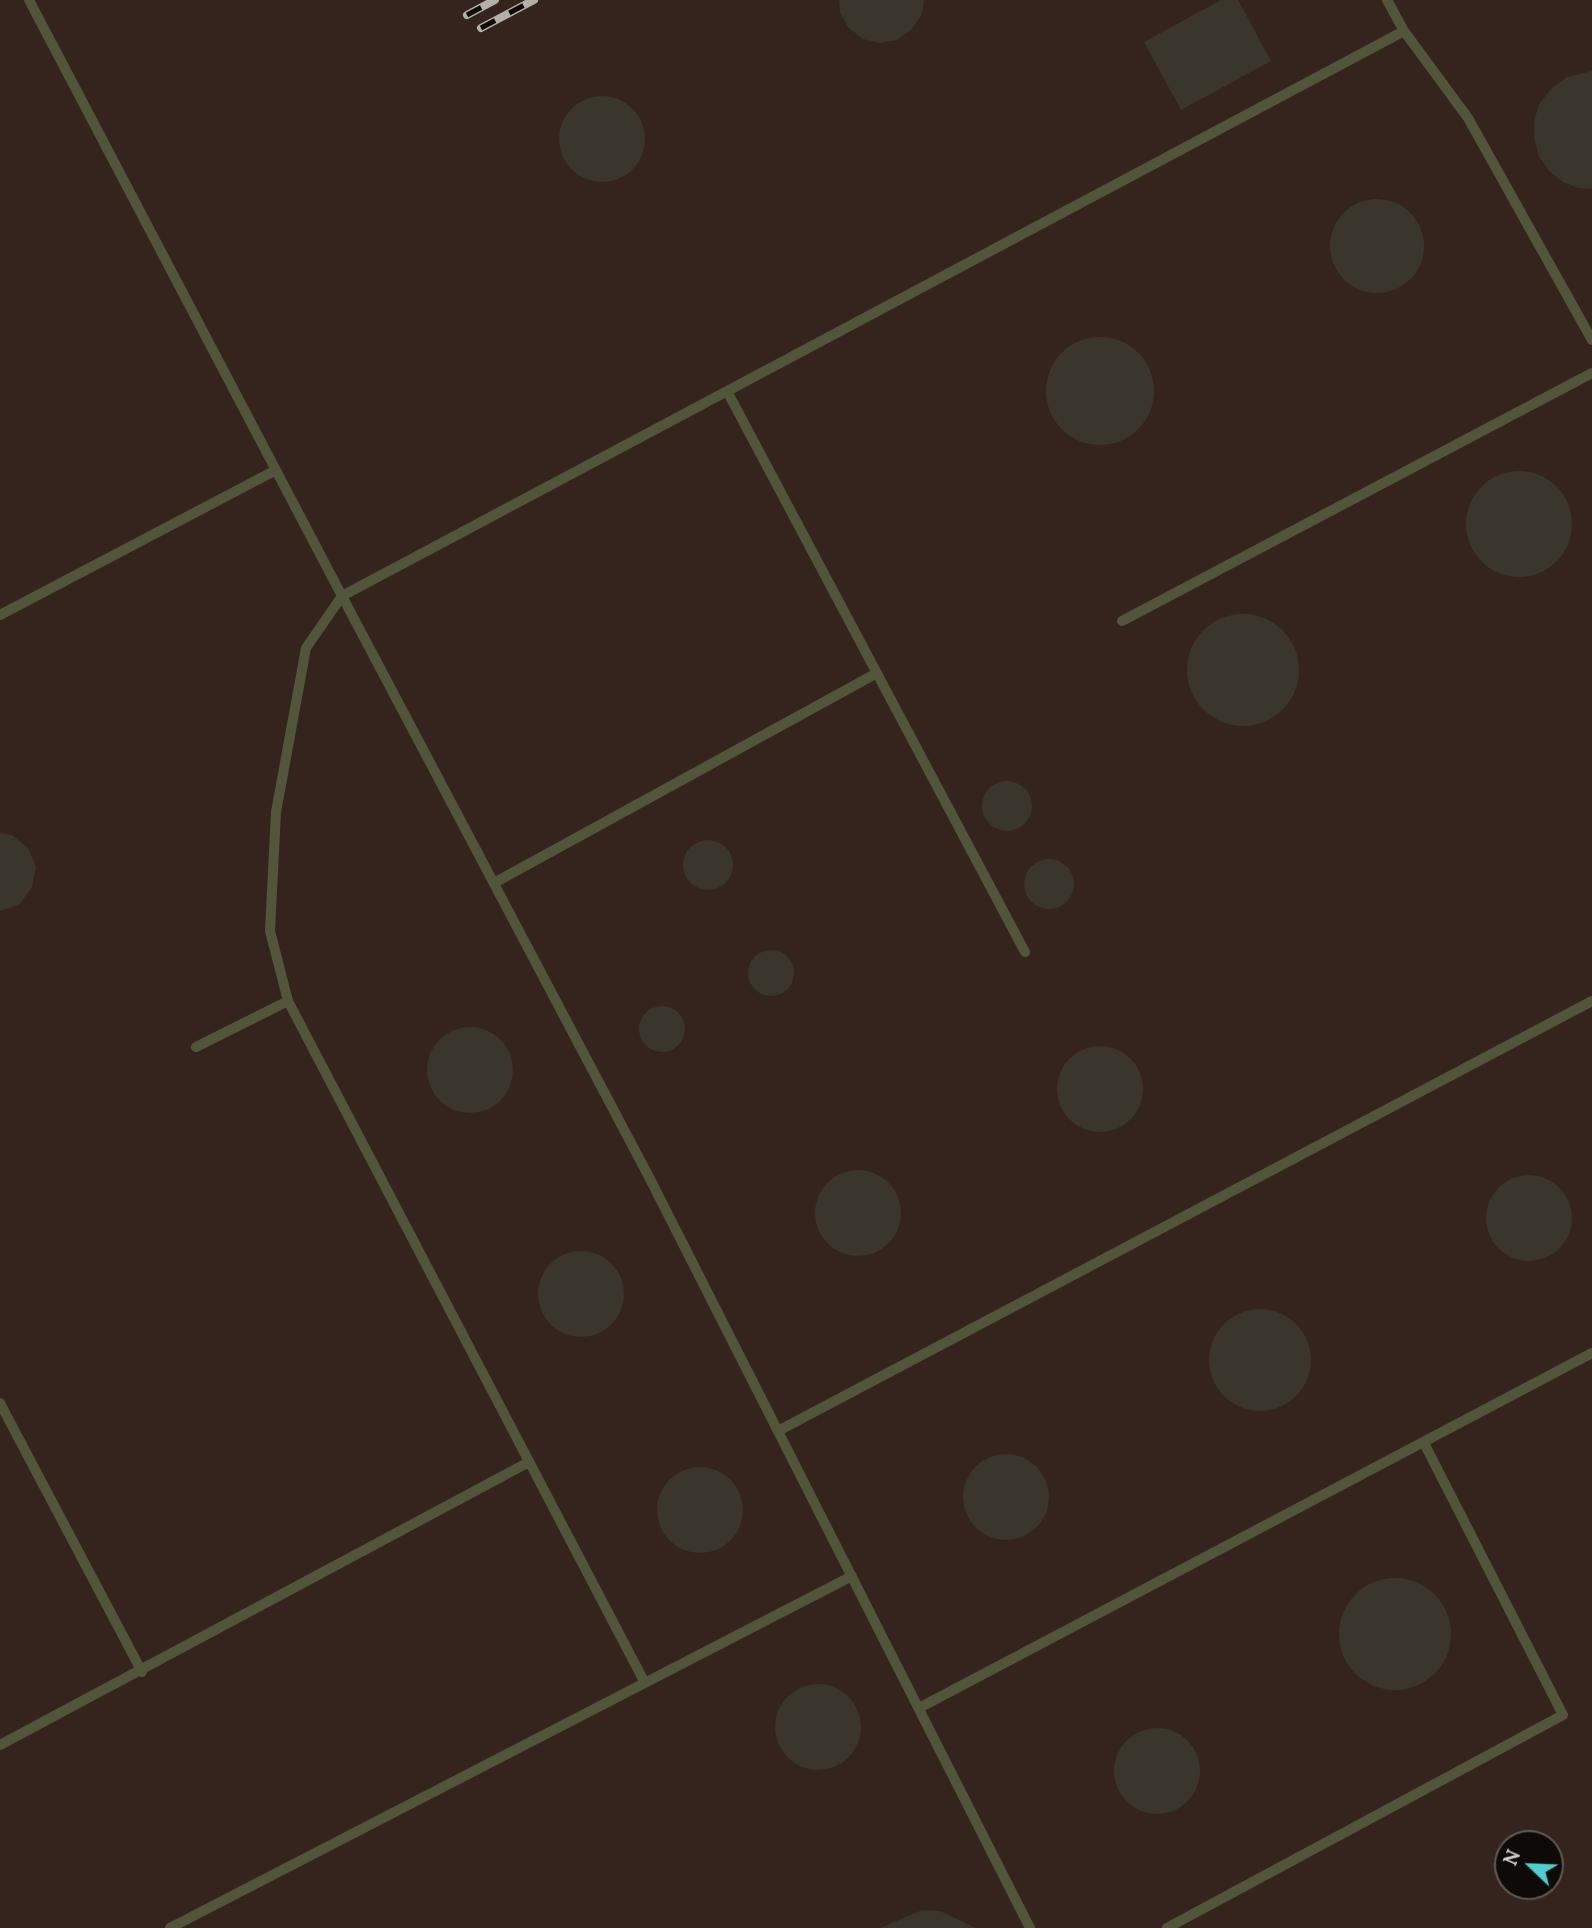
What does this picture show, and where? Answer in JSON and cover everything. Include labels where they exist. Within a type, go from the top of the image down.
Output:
[{"type":"lane","points":[[29,0],[494,883],[778,1431],[1030,1928]]},
{"type":"lane","points":[[1387,0],[1404,31],[1468,118],[1592,340]]},
{"type":"lane","points":[[645,1683],[288,1001],[270,930],[276,812],[306,648],[342,596],[1404,31]]},
{"type":"lane","points":[[1122,621],[1592,373]]},
{"type":"lane","points":[[727,391],[1025,953]]},
{"type":"lane","points":[[0,615],[276,470]]},
{"type":"lane","points":[[494,883],[877,673]]},
{"type":"lane","points":[[196,1048],[288,1001]]},
{"type":"lane","points":[[778,1431],[1592,1001]]},
{"type":"lane","points":[[919,1708],[1592,1353]]},
{"type":"lane","points":[[0,1403],[142,1672]]},
{"type":"lane","points":[[1167,1928],[1563,1715],[1424,1443]]},
{"type":"lane","points":[[0,1745],[142,1672],[529,1462]]},
{"type":"lane","points":[[170,1928],[852,1576]]},
{"type":"shaded area","points":[[0,0],[1592,0],[1592,1928],[0,1928]]},
{"type":"building","points":[[839,0],[924,0],[922,14],[912,29],[897,40],[880,43],[863,39],[848,27],[840,12]]},
{"type":"building","points":[[1221,0],[1238,0],[1271,61],[1181,110],[1144,42]]},
{"type":"building","points":[[1592,71],[1592,189],[1563,182],[1549,171],[1539,156],[1534,138],[1534,120],[1540,103],[1551,89],[1567,77]]},
{"type":"building","points":[[602,96],[618,100],[632,109],[641,123],[645,139],[641,155],[632,169],[618,178],[602,182],[586,178],[572,169],[563,155],[559,139],[563,123],[572,109],[586,100]]},
{"type":"building","points":[[1368,199],[1386,199],[1411,212],[1421,228],[1424,246],[1421,264],[1411,280],[1386,293],[1368,293],[1343,280],[1330,255],[1330,237],[1343,212]]},
{"type":"building","points":[[1100,337],[1121,341],[1138,353],[1150,370],[1154,391],[1150,412],[1138,429],[1121,441],[1100,445],[1079,441],[1062,429],[1050,412],[1046,391],[1050,370],[1062,353],[1079,341]]},
{"type":"building","points":[[1519,471],[1539,475],[1556,487],[1568,504],[1572,524],[1568,544],[1556,561],[1539,573],[1519,577],[1499,573],[1482,561],[1470,544],[1466,524],[1470,504],[1482,487],[1499,475]]},
{"type":"building","points":[[1243,614],[1264,618],[1283,630],[1295,649],[1299,670],[1295,691],[1283,710],[1264,722],[1243,726],[1222,722],[1203,710],[1191,691],[1187,670],[1191,649],[1203,630],[1222,618]]},
{"type":"building","points":[[997,782],[1017,782],[1031,796],[1031,816],[1017,830],[997,830],[983,816],[983,796]]},
{"type":"building","points":[[0,833],[12,835],[28,848],[36,867],[32,887],[20,904],[0,911]]},
{"type":"building","points":[[708,840],[726,847],[733,865],[726,883],[708,890],[690,883],[683,865],[690,847]]},
{"type":"building","points":[[1049,859],[1067,866],[1074,884],[1067,902],[1049,909],[1031,902],[1024,884],[1031,866]]},
{"type":"building","points":[[771,950],[787,957],[794,973],[787,989],[771,996],[755,989],[748,973],[755,957]]},
{"type":"building","points":[[662,1006],[678,1013],[685,1029],[678,1045],[662,1052],[646,1045],[639,1029],[646,1013]]},
{"type":"building","points":[[470,1027],[486,1031],[500,1040],[509,1054],[513,1070],[509,1086],[500,1100],[486,1109],[470,1113],[454,1109],[440,1100],[431,1086],[427,1070],[431,1054],[440,1040],[454,1031]]},
{"type":"building","points":[[1100,1046],[1116,1050],[1130,1059],[1139,1073],[1143,1089],[1139,1105],[1130,1119],[1116,1128],[1100,1132],[1084,1128],[1070,1119],[1061,1105],[1057,1089],[1061,1073],[1070,1059],[1084,1050]]},
{"type":"building","points":[[858,1170],[874,1174],[888,1183],[897,1197],[901,1213],[897,1229],[888,1243],[874,1252],[858,1256],[842,1252],[828,1243],[819,1229],[815,1213],[819,1197],[828,1183],[842,1174]]},
{"type":"building","points":[[1529,1175],[1545,1179],[1559,1188],[1568,1202],[1572,1218],[1568,1234],[1559,1248],[1545,1257],[1529,1261],[1513,1257],[1499,1248],[1490,1234],[1486,1218],[1490,1202],[1499,1188],[1513,1179]]},
{"type":"building","points":[[581,1251],[597,1255],[611,1264],[620,1278],[624,1294],[620,1310],[611,1324],[597,1333],[581,1337],[565,1333],[551,1324],[542,1310],[538,1294],[542,1278],[551,1264],[565,1255]]},
{"type":"building","points":[[1260,1309],[1279,1313],[1296,1324],[1307,1341],[1311,1360],[1307,1379],[1296,1396],[1279,1407],[1260,1411],[1241,1407],[1224,1396],[1213,1379],[1209,1360],[1213,1341],[1224,1324],[1241,1313]]},
{"type":"building","points":[[1006,1454],[1022,1458],[1036,1467],[1045,1481],[1049,1497],[1045,1513],[1036,1527],[1022,1536],[1006,1540],[990,1536],[976,1527],[967,1513],[963,1497],[967,1481],[976,1467],[990,1458]]},
{"type":"building","points":[[700,1467],[716,1471],[730,1480],[739,1494],[743,1510],[739,1526],[730,1540],[716,1549],[700,1553],[684,1549],[670,1540],[661,1526],[657,1510],[661,1494],[670,1480],[684,1471]]},
{"type":"building","points":[[1395,1578],[1416,1583],[1434,1595],[1446,1613],[1451,1634],[1446,1655],[1434,1673],[1416,1685],[1395,1690],[1374,1685],[1356,1673],[1344,1655],[1339,1634],[1344,1613],[1356,1595],[1374,1583]]},
{"type":"building","points":[[818,1684],[834,1688],[848,1697],[857,1711],[861,1727],[857,1743],[848,1757],[834,1766],[818,1770],[802,1766],[788,1757],[779,1743],[775,1727],[779,1711],[788,1697],[802,1688]]},
{"type":"building","points":[[1157,1728],[1173,1732],[1187,1741],[1196,1755],[1200,1771],[1196,1787],[1187,1801],[1173,1810],[1157,1814],[1141,1810],[1127,1801],[1118,1787],[1114,1771],[1118,1755],[1127,1741],[1141,1732]]},
{"type":"building","points":[[922,1910],[940,1911],[976,1928],[880,1928]]},
{"type":"railway","points":[[467,15],[495,0]]},
{"type":"railway","points":[[481,28],[534,0]]}]
